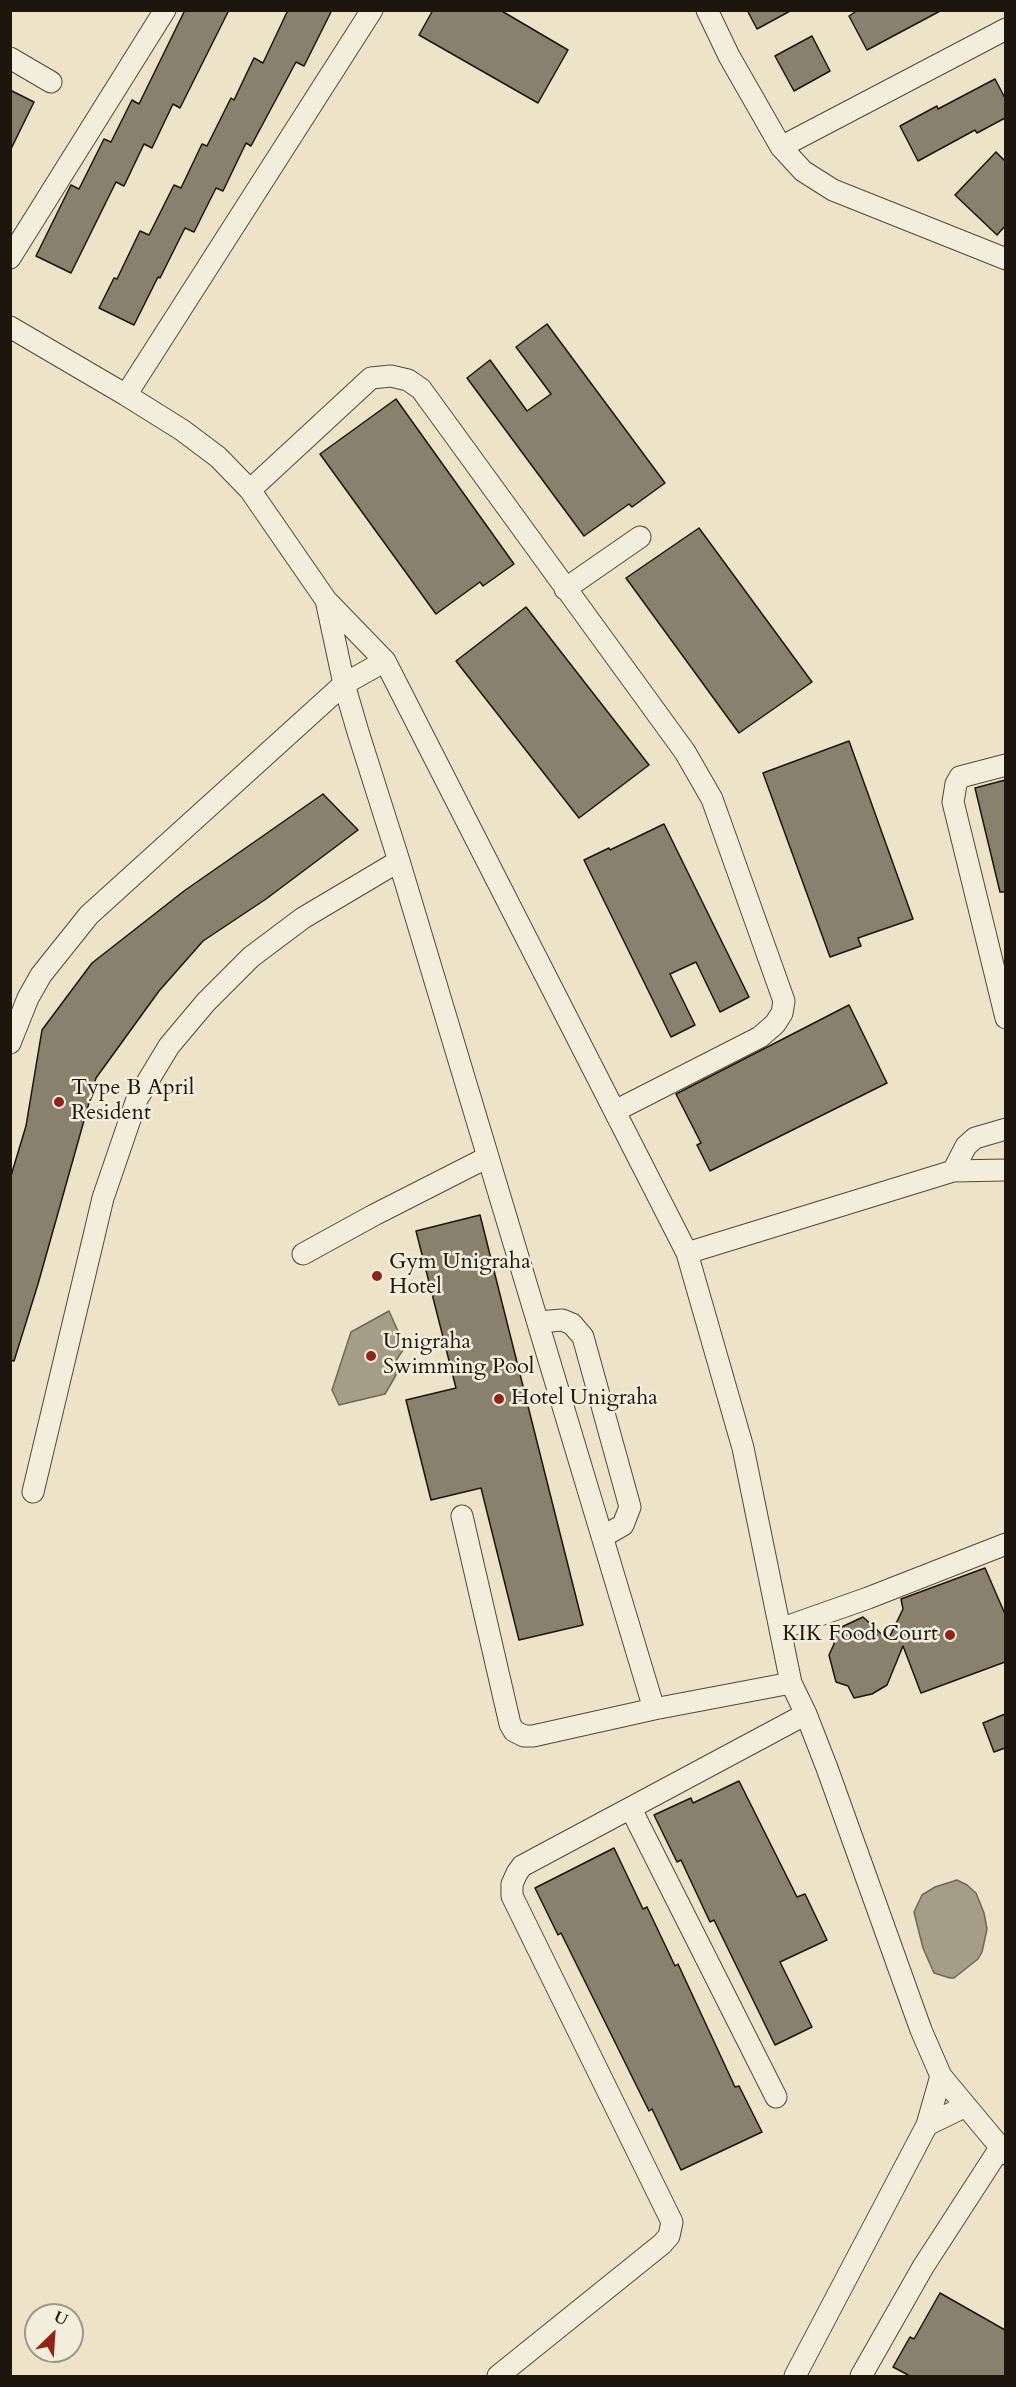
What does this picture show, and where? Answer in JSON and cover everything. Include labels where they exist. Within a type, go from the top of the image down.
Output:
[{"type":"street","points":[[10,258],[165,10]]},
{"type":"street","points":[[126,395],[372,10]]},
{"type":"street","points":[[707,10],[729,56],[781,147],[803,171],[833,190],[1005,259]]},
{"type":"street","points":[[781,147],[1005,29]]},
{"type":"street","points":[[10,58],[51,81]]},
{"type":"street","points":[[10,327],[126,395],[182,430],[218,457],[250,490],[326,600],[385,661],[687,1253],[743,1448],[791,1683],[806,1714],[921,2030],[941,2076],[1003,2151],[923,2267],[861,2376]]},
{"type":"street","points":[[250,490],[371,378],[391,376],[408,380],[421,388],[685,752],[712,799],[784,1000],[782,1013],[775,1024],[760,1037],[615,1111]]},
{"type":"street","points":[[565,589],[640,537]]},
{"type":"street","points":[[326,600],[344,684],[604,1536],[654,1708]]},
{"type":"street","points":[[10,1043],[28,998],[41,975],[89,915],[344,684],[385,661]]},
{"type":"street","points":[[1005,765],[960,777],[956,784],[953,802],[1005,1018]]},
{"type":"street","points":[[33,1492],[103,1198],[137,1099],[169,1046],[206,1002],[251,957],[303,918],[399,861]]},
{"type":"street","points":[[953,1171],[966,1146],[975,1138],[1005,1129]]},
{"type":"street","points":[[303,1254],[488,1157]]},
{"type":"street","points":[[687,1253],[953,1171],[1005,1170]]},
{"type":"street","points":[[539,1322],[562,1320],[572,1324],[583,1337],[630,1507],[623,1525],[604,1536]]},
{"type":"street","points":[[462,1516],[510,1724],[514,1731],[524,1736],[533,1736],[654,1708],[791,1683]]},
{"type":"street","points":[[780,1629],[868,1598],[1005,1544]]},
{"type":"street","points":[[498,2376],[662,2244],[672,2223],[512,1896],[512,1884],[522,1866],[806,1714]]},
{"type":"street","points":[[631,1809],[776,2097]]},
{"type":"street","points":[[795,2376],[927,2125],[941,2076]]},
{"type":"street","points":[[927,2125],[966,2106]]},
{"type":"shaded area","name":"Unigraha Swimming Pool","points":[[389,1311],[405,1347],[393,1365],[396,1375],[385,1394],[339,1405],[332,1390],[351,1332]]},
{"type":"shaded area","points":[[957,1880],[976,1893],[984,1913],[987,1929],[982,1952],[978,1959],[954,1978],[950,1978],[934,1973],[923,1948],[914,1912],[922,1895],[935,1887]]},
{"type":"building","points":[[185,10],[229,10],[180,108],[173,104],[152,148],[144,144],[124,186],[116,182],[71,273],[36,256],[71,185],[79,189],[104,139],[111,142],[132,100],[139,104]]},
{"type":"building","points":[[288,10],[332,10],[304,66],[296,62],[251,146],[246,143],[223,191],[216,188],[194,232],[185,228],[134,325],[99,308],[114,278],[117,279],[140,231],[149,235],[174,185],[181,188],[202,144],[207,146],[231,98],[234,100],[254,58],[263,63]]},
{"type":"building","points":[[433,10],[500,10],[568,50],[538,103],[419,35]]},
{"type":"building","points":[[747,10],[792,10],[757,29]]},
{"type":"building","points":[[858,10],[942,10],[867,50],[849,16]]},
{"type":"building","points":[[812,36],[830,71],[794,91],[775,56]]},
{"type":"building","points":[[995,79],[1005,98],[1005,118],[977,133],[975,130],[918,161],[900,126]]},
{"type":"building","points":[[10,90],[34,102],[10,151]]},
{"type":"building","points":[[996,152],[1005,161],[1005,226],[997,235],[955,195]]},
{"type":"building","points":[[547,324],[665,483],[632,507],[629,504],[584,536],[467,378],[490,360],[527,411],[551,394],[516,347]]},
{"type":"building","points":[[396,399],[514,564],[483,586],[480,582],[436,614],[320,454]]},
{"type":"building","points":[[699,528],[812,682],[739,733],[626,578]]},
{"type":"building","points":[[526,607],[649,765],[579,818],[456,661]]},
{"type":"building","points":[[849,741],[913,919],[858,938],[861,946],[830,957],[763,773]]},
{"type":"building","points":[[1005,780],[1005,892],[1000,892],[975,788]]},
{"type":"building","name":"Type B April Resident","points":[[323,794],[358,830],[266,899],[203,941],[159,991],[96,1078],[38,1284],[14,1361],[10,1360],[10,1179],[26,1126],[42,1030],[92,963],[184,891]]},
{"type":"building","points":[[664,824],[749,997],[720,1012],[696,962],[670,974],[695,1025],[671,1037],[584,860]]},
{"type":"building","points":[[849,1005],[887,1083],[710,1171],[697,1145],[701,1143],[676,1094]]},
{"type":"building","points":[[480,1215],[583,1625],[519,1640],[481,1488],[431,1500],[406,1400],[456,1388],[416,1231]]},
{"type":"building","name":"KIK Food Court","points":[[985,1568],[1005,1614],[1005,1662],[921,1693],[903,1646],[887,1685],[872,1694],[854,1698],[848,1686],[836,1682],[829,1655],[834,1644],[833,1631],[863,1617],[888,1640],[903,1609],[901,1599]]},
{"type":"building","points":[[1005,1714],[1005,1748],[994,1752],[983,1723]]},
{"type":"building","points":[[739,1781],[797,1897],[805,1894],[827,1940],[780,1962],[812,2027],[775,2045],[714,1920],[710,1922],[681,1860],[677,1862],[654,1815],[691,1798],[693,1803]]},
{"type":"building","points":[[614,1848],[643,1909],[647,1907],[675,1966],[678,1964],[735,2087],[739,2086],[762,2132],[681,2170],[652,2109],[649,2111],[561,1933],[558,1935],[535,1888]]},
{"type":"building","points":[[940,2293],[1005,2330],[1005,2376],[910,2376],[893,2367],[910,2337],[914,2339]]},
{"type":"place","name":"Type B April Resident","points":[[59,1102]]},
{"type":"place","name":"Gym Unigraha Hotel","points":[[377,1276]]},
{"type":"place","name":"Unigraha Swimming Pool","points":[[371,1356]]},
{"type":"place","name":"Hotel Unigraha","points":[[499,1399]]},
{"type":"place","name":"KIK Food Court","points":[[950,1635]]}]
